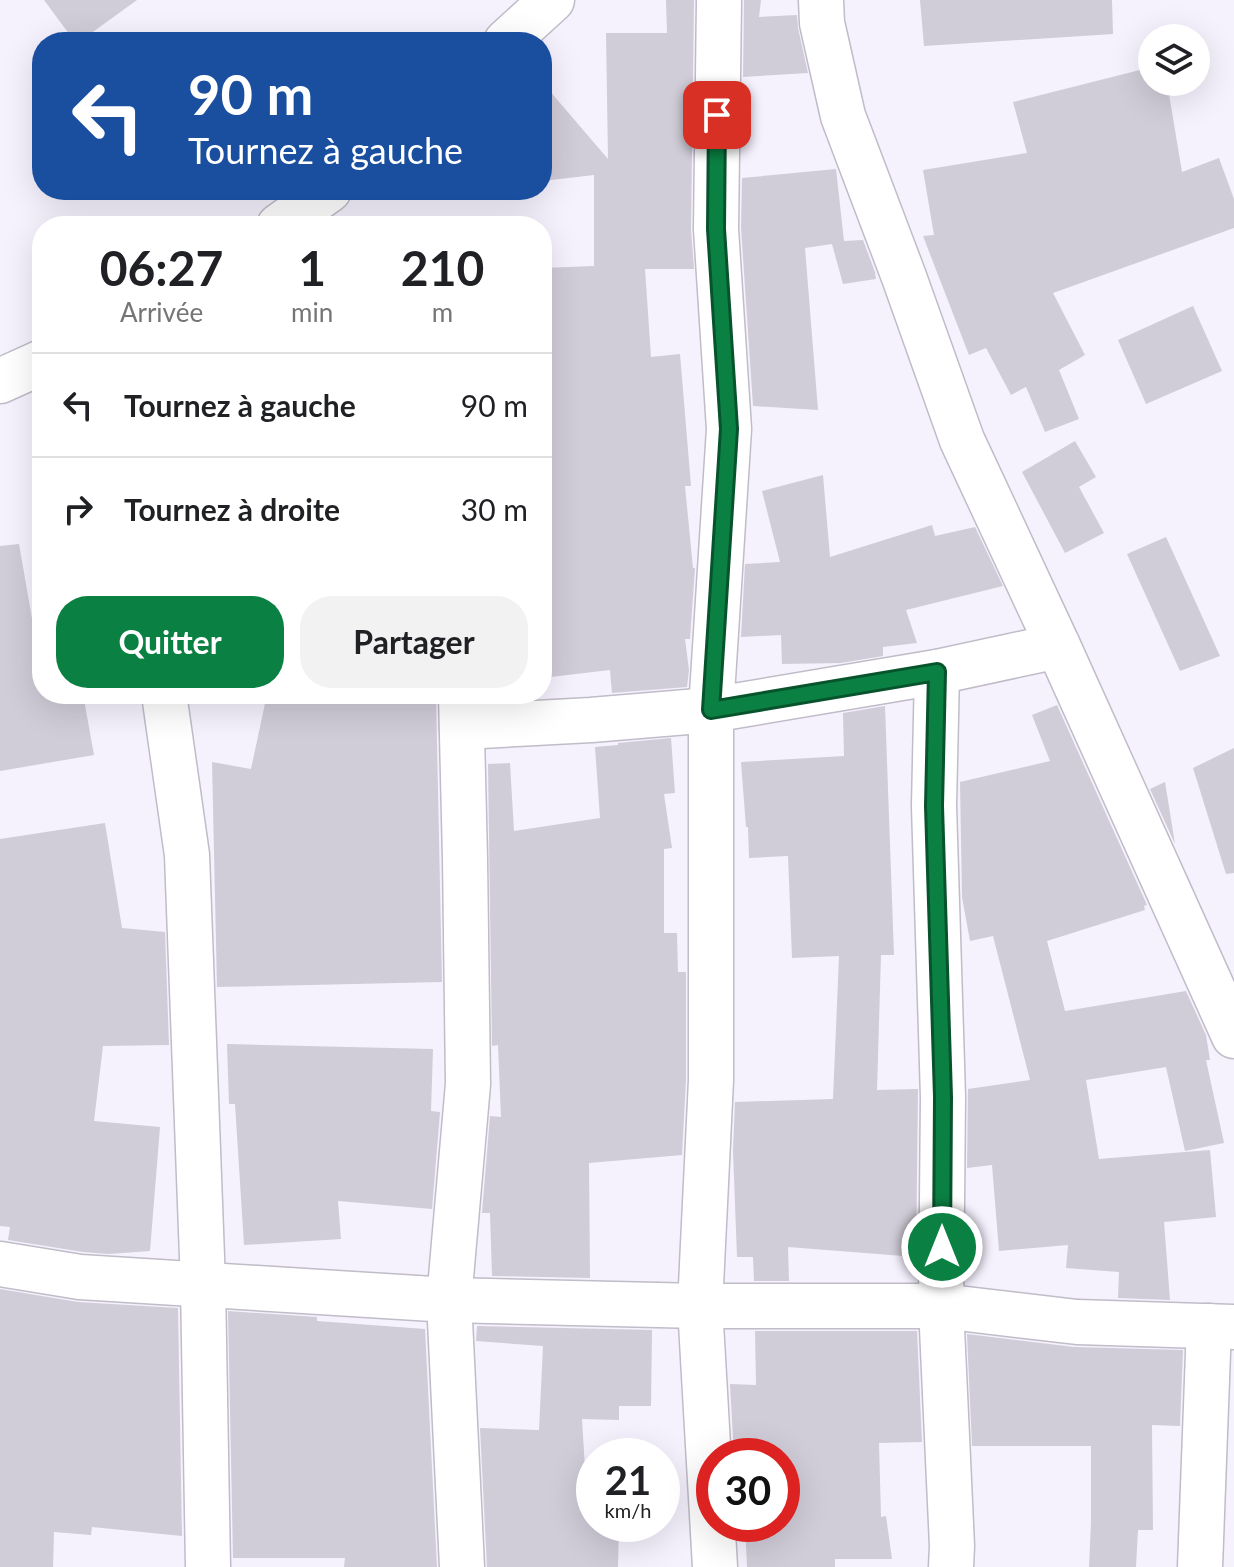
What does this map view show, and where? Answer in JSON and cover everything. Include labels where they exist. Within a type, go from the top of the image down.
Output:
[{"type":"street","points":[[517,32],[552,0]]},
{"type":"street","points":[[715,1567],[700,1306],[711,1080],[711,710],[729,429],[716,229],[719,0]]},
{"type":"street","points":[[821,0],[822,23],[843,116],[962,440],[1234,1036]]},
{"type":"street","points":[[293,216],[315,200]]},
{"type":"street","points":[[0,381],[32,367]]},
{"type":"street","points":[[462,1567],[449,1300],[468,1084],[461,711],[591,720],[711,710],[937,672],[1058,646]]},
{"type":"street","points":[[937,672],[934,806],[943,1097],[941,1306],[951,1567]]},
{"type":"street","points":[[165,704],[187,855],[203,1284],[208,1567]]},
{"type":"street","points":[[0,1264],[80,1277],[449,1300],[700,1306],[941,1306],[1077,1322],[1222,1326],[1200,1567]]},
{"type":"building","points":[[44,0],[137,0],[93,32],[68,32]]},
{"type":"building","points":[[666,0],[694,0],[691,229],[694,269],[645,269],[651,357],[680,354],[691,486],[685,486],[695,568],[690,639],[685,639],[689,670],[687,687],[612,693],[610,670],[552,677],[552,268],[594,266],[594,175],[552,180],[552,94],[608,159],[606,33],[667,33]]},
{"type":"building","points":[[744,0],[761,0],[759,17],[797,15],[808,73],[743,77]]},
{"type":"building","points":[[920,0],[1112,0],[1113,34],[924,46]]},
{"type":"building","points":[[1138,71],[1138,96],[1169,96],[1182,172],[1219,158],[1234,199],[1234,228],[1053,293],[1085,355],[1059,370],[1079,419],[1045,432],[1026,387],[1011,395],[986,348],[969,355],[923,236],[934,235],[923,170],[1027,153],[1013,102]]},
{"type":"building","points":[[836,169],[844,241],[863,240],[876,279],[843,284],[832,244],[805,248],[818,410],[753,406],[741,228],[742,178]]},
{"type":"building","points":[[1193,306],[1222,371],[1146,404],[1118,340]]},
{"type":"building","points":[[1075,441],[1096,477],[1079,487],[1104,533],[1065,553],[1022,472]]},
{"type":"building","points":[[823,475],[830,557],[932,525],[935,536],[975,527],[1003,586],[906,610],[917,643],[883,647],[883,656],[841,663],[782,664],[781,635],[741,637],[745,564],[780,562],[762,491]]},
{"type":"building","points":[[1166,537],[1220,656],[1180,671],[1127,554]]},
{"type":"building","points":[[19,544],[32,619],[32,704],[85,704],[94,755],[0,771],[0,546]]},
{"type":"building","points":[[265,704],[436,704],[442,982],[217,987],[212,762],[251,769]]},
{"type":"building","points":[[1057,705],[1147,905],[1144,906],[1145,910],[1047,941],[1065,1011],[1186,991],[1206,1035],[1210,1060],[1206,1060],[1224,1143],[1185,1151],[1166,1067],[1086,1080],[1099,1159],[1210,1150],[1216,1217],[1164,1222],[1170,1300],[1118,1298],[1119,1272],[1066,1268],[1068,1245],[999,1251],[992,1165],[967,1168],[968,1089],[1030,1080],[993,936],[970,941],[962,897],[960,782],[1050,761],[1032,715]]},
{"type":"building","points":[[885,706],[894,955],[881,955],[877,1090],[918,1089],[916,1257],[788,1247],[789,1281],[754,1281],[753,1257],[737,1257],[733,1151],[735,1102],[833,1099],[839,956],[792,958],[788,856],[749,858],[741,762],[844,756],[843,713]]},
{"type":"building","points":[[671,738],[675,793],[664,794],[672,848],[664,849],[664,933],[677,933],[678,972],[686,972],[682,1155],[589,1163],[590,1278],[492,1276],[490,1213],[482,1213],[490,1116],[501,1117],[498,1045],[492,1046],[488,764],[510,763],[514,831],[600,818],[595,747]]},
{"type":"building","points":[[1234,748],[1234,873],[1226,874],[1193,768]]},
{"type":"building","points":[[1165,782],[1175,844],[1150,789]]},
{"type":"building","points":[[105,823],[122,928],[165,932],[169,1045],[103,1046],[94,1121],[160,1127],[150,1251],[108,1254],[8,1240],[10,1227],[0,1226],[0,839]]},
{"type":"building","points":[[227,1044],[433,1049],[431,1111],[440,1112],[432,1209],[338,1201],[341,1239],[244,1245],[235,1104],[229,1104]]},
{"type":"building","points":[[0,1289],[78,1302],[178,1308],[182,1536],[92,1527],[91,1535],[54,1532],[53,1567],[0,1567]]},
{"type":"building","points":[[228,1311],[425,1329],[437,1567],[344,1567],[345,1558],[233,1558]]},
{"type":"building","points":[[477,1326],[652,1330],[651,1406],[619,1406],[619,1420],[582,1419],[583,1438],[576,1438],[576,1542],[619,1542],[618,1567],[487,1567],[480,1428],[539,1430],[543,1346],[476,1341]]},
{"type":"building","points":[[755,1331],[917,1331],[922,1442],[879,1443],[881,1517],[886,1516],[892,1559],[835,1559],[835,1567],[747,1567],[746,1542],[800,1542],[800,1438],[733,1438],[730,1384],[756,1385]]},
{"type":"building","points":[[967,1334],[1074,1347],[1183,1350],[1180,1426],[1152,1425],[1153,1530],[1138,1530],[1136,1567],[1089,1567],[1091,1446],[972,1446]]},
{"type":"route","points":[[717,115],[716,229],[729,429],[711,710],[937,672],[934,806],[943,1097],[942,1247]]}]
